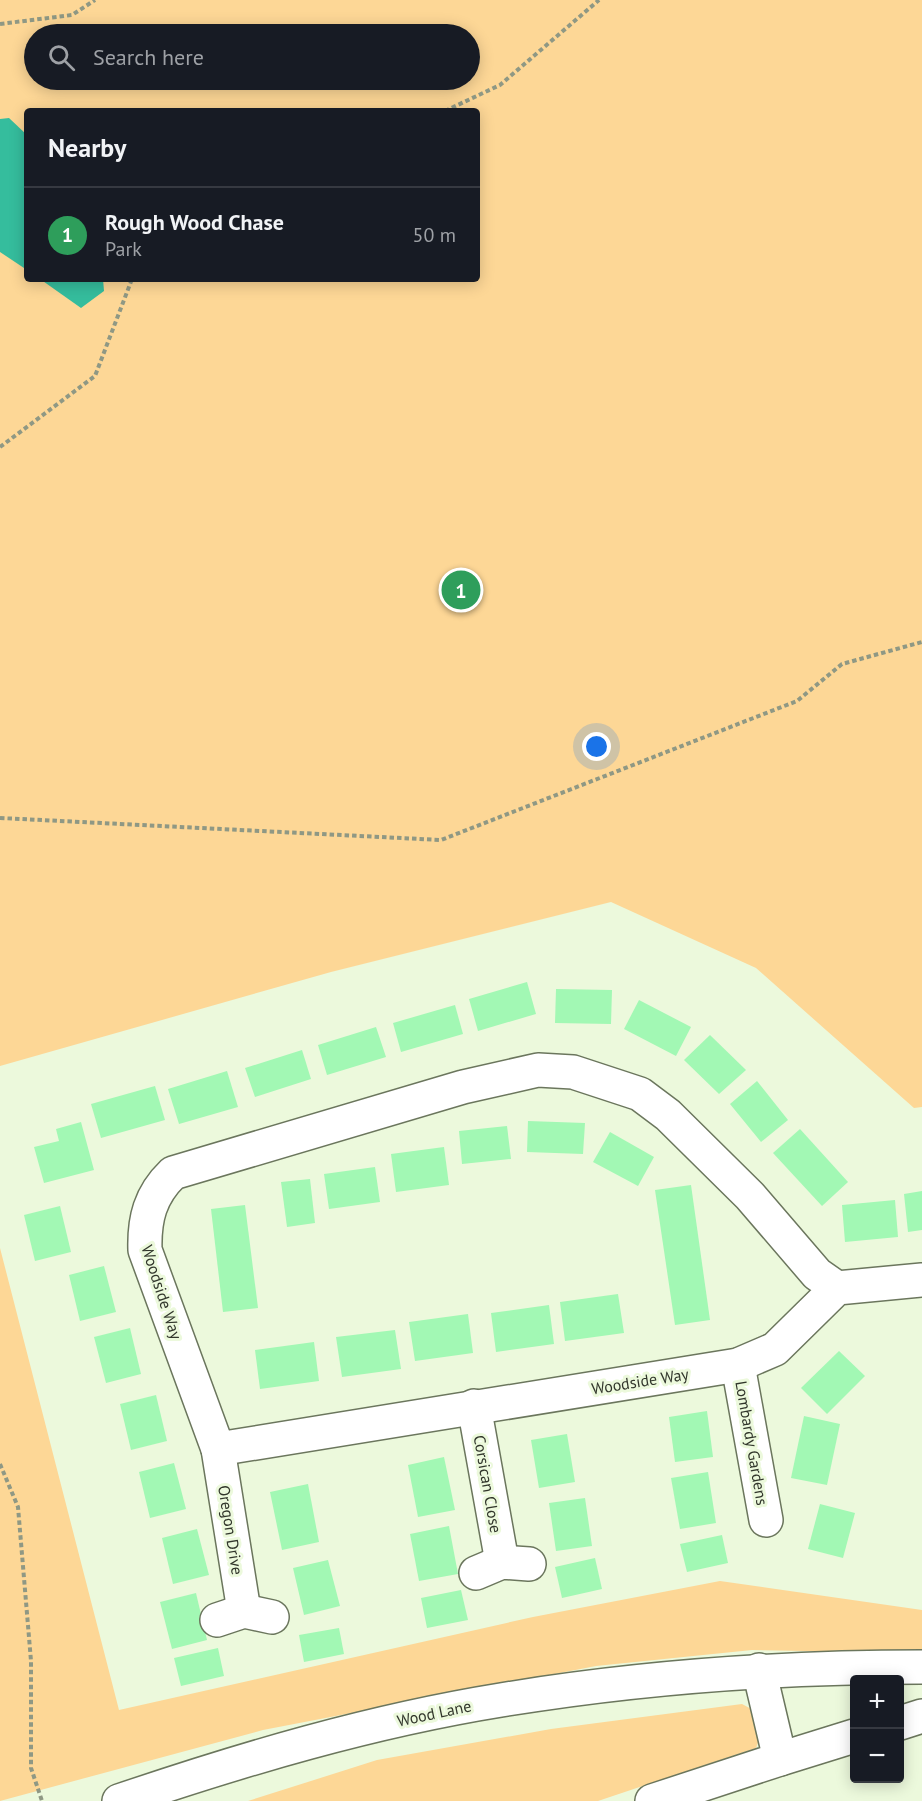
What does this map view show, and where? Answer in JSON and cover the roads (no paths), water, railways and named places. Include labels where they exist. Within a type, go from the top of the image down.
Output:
[{"type":"street","name":"Woodside Way","points":[[538,1070],[573,1072],[640,1094],[676,1123],[750,1196],[817,1274],[837,1288],[775,1349],[738,1365],[218,1449],[145,1250],[144,1228],[153,1197],[160,1185],[173,1173],[463,1087],[538,1070]]},
{"type":"street","points":[[837,1288],[922,1280]]},
{"type":"street","name":"Lombardy Gardens","points":[[738,1365],[767,1522]]},
{"type":"street","name":"Corsican Close","points":[[474,1406],[502,1566]]},
{"type":"street","name":"Oregon Drive","points":[[218,1449],[244,1616]]},
{"type":"street","name":"Wood Lane","points":[[119,1801],[278,1750],[396,1721],[488,1702],[674,1677],[759,1670],[922,1667]]},
{"type":"street","points":[[759,1670],[780,1759]]},
{"type":"street","points":[[904,1721],[922,1716]]},
{"type":"street","points":[[652,1801],[850,1738]]},
{"type":"water","points":[[9,118],[24,132],[24,268],[0,252],[0,119]]},
{"type":"water","points":[[44,282],[103,282],[104,291],[81,308]]},
{"type":"place","name":"Rough Wood Chase","points":[[461,590]]}]
